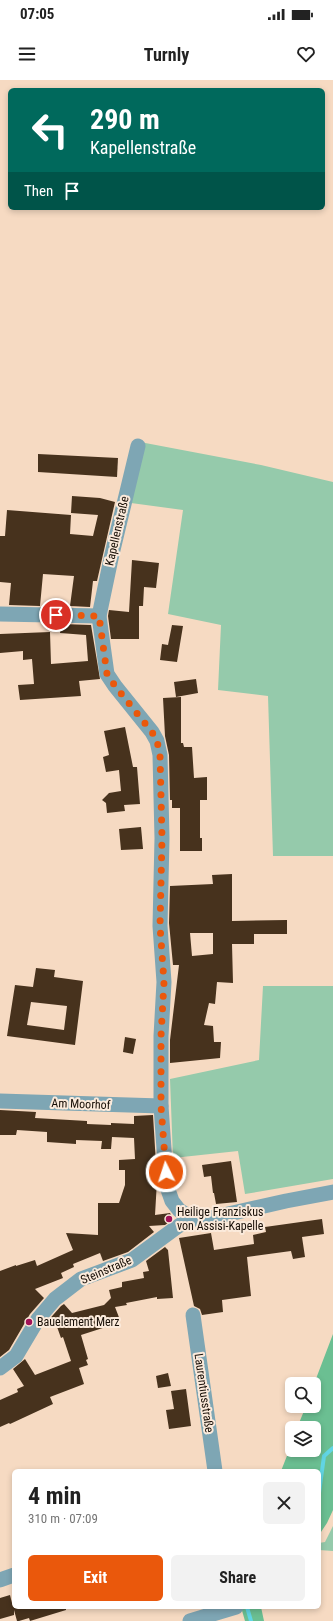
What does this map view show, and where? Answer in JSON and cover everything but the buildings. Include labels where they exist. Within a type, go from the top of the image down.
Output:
[{"type":"street","name":"Kapellenstraße","points":[[138,446],[99,616],[107,674],[152,732],[157,741],[160,755],[162,838],[160,926],[164,982],[161,1036],[161,1106],[166,1184],[172,1201],[179,1210],[191,1218]]},
{"type":"street","points":[[0,614],[99,616]]},
{"type":"street","name":"Am Moorhof","points":[[0,1101],[161,1106]]},
{"type":"street","points":[[191,1218],[202,1220],[333,1192]]},
{"type":"street","name":"Steinstraße","points":[[0,1368],[16,1356],[38,1319],[55,1299],[81,1279],[132,1260],[191,1218]]},
{"type":"street","name":"Laurentiusstraße","points":[[194,1315],[215,1469]]},
{"type":"street","points":[[0,1580],[12,1576]]},
{"type":"street","points":[[190,1621],[229,1609]]},
{"type":"green space","points":[[140,442],[261,465],[333,482],[333,856],[273,856],[268,696],[218,690],[221,625],[168,614],[183,510],[131,503]]},
{"type":"green space","points":[[263,986],[333,986],[333,1179],[245,1194],[238,1151],[173,1158],[170,1079],[259,1060]]},
{"type":"green space","points":[[333,1334],[333,1510],[321,1532],[321,1469],[282,1469],[286,1457],[321,1457],[321,1421],[300,1421],[303,1413],[321,1413],[321,1377],[317,1377]]},
{"type":"green space","points":[[333,1526],[333,1551],[321,1550],[321,1543],[325,1542]]},
{"type":"green space","points":[[242,1609],[261,1609],[264,1621],[245,1621]]},
{"type":"waterway","points":[[321,1478],[324,1456],[333,1448]]},
{"type":"waterway","points":[[248,1609],[251,1621]]},
{"type":"place","name":"Heilige Franziskus von Assisi-Kapelle","points":[[169,1219]]},
{"type":"place","name":"Bauelement Merz","points":[[29,1322]]},
{"type":"route","points":[[56,615],[99,616],[104,664],[107,674],[152,732],[157,741],[160,755],[162,838],[160,926],[164,982],[161,1036],[161,1106],[166,1172]]}]
